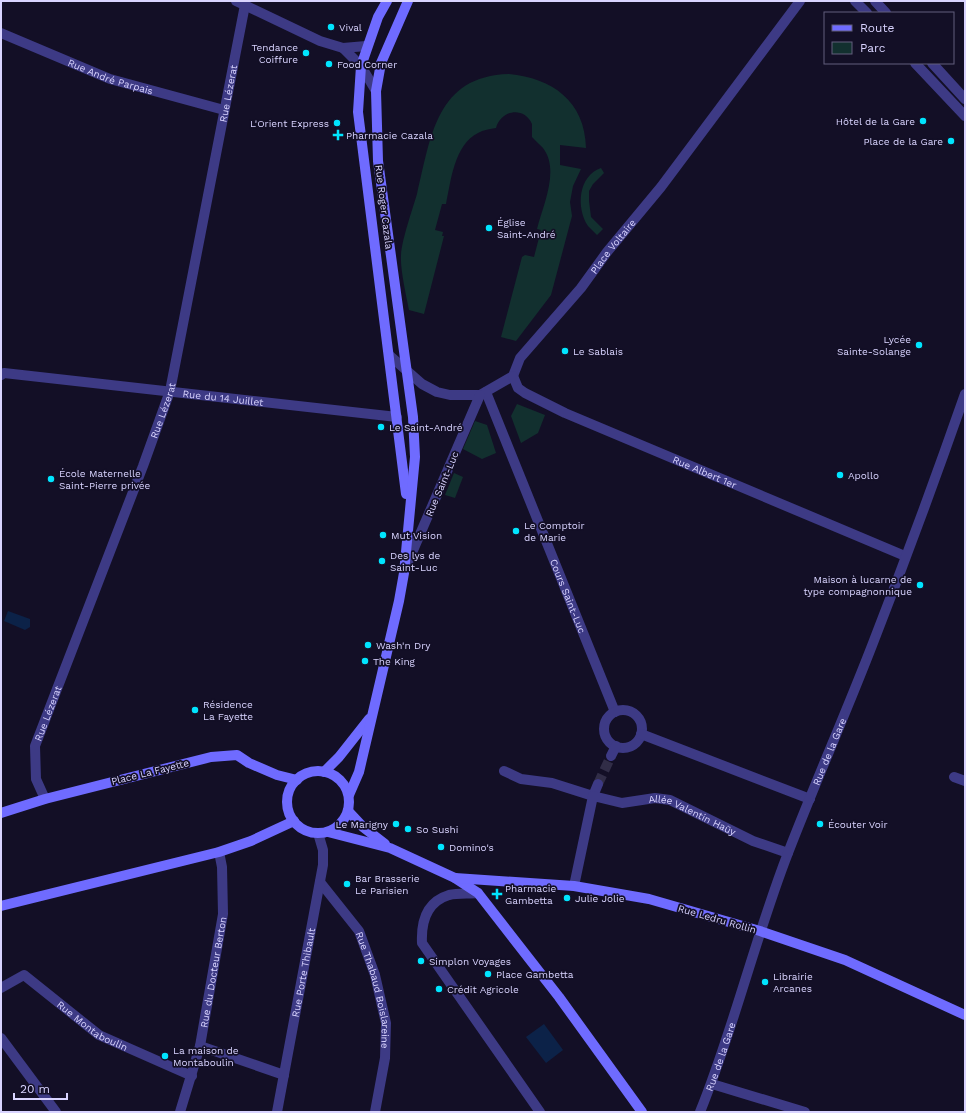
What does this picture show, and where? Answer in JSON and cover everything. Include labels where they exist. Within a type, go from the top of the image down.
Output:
[{"type":"main road","name":"Rue Roger Cazala","points":[[387,1],[378,17],[366,46],[361,66],[358,112],[397,417]]},
{"type":"main road","name":"Rue Roger Cazala","points":[[408,1],[381,63],[376,91],[378,161],[413,417]]},
{"type":"main road","name":"Rue Saint-Luc","points":[[397,417],[409,515]]},
{"type":"main road","name":"Rue Saint-Luc","points":[[349,795],[359,772],[399,601],[404,573],[415,457],[413,417]]},
{"type":"main road","name":"Rue Saint-Luc","points":[[324,772],[339,757],[371,716]]},
{"type":"main road","name":"Place La Fayette","points":[[1,813],[45,799],[211,757],[237,755],[249,763],[277,775],[297,780]]},
{"type":"main road","points":[[323,832],[337,827],[344,820],[348,811],[349,795],[340,780],[333,774],[314,771],[305,774],[291,787],[288,805],[294,822],[305,830],[323,832],[390,848],[455,878],[478,893],[563,1002],[642,1112]]},
{"type":"main road","points":[[348,811],[363,827],[390,848]]},
{"type":"main road","points":[[1,906],[219,852],[251,841],[294,822]]},
{"type":"main road","name":"Rue Ledru Rollin","points":[[455,878],[574,886],[649,899],[760,931],[845,960],[965,1015]]},
{"type":"street","name":"Place Voltaire","points":[[513,376],[520,358],[581,288],[607,252],[654,197],[800,1]]},
{"type":"street","points":[[855,1],[866,12]]},
{"type":"street","points":[[875,1],[885,12]]},
{"type":"street","points":[[241,3],[320,41],[343,48],[366,46]]},
{"type":"street","name":"Rue Lézerat","points":[[45,799],[36,779],[35,746],[143,466],[170,391],[224,110],[241,3]]},
{"type":"street","name":"Rue André Parpais","points":[[1,33],[110,79],[224,110]]},
{"type":"street","points":[[343,48],[361,66],[376,91]]},
{"type":"street","points":[[916,64],[965,116]]},
{"type":"street","points":[[933,64],[965,99]]},
{"type":"street","points":[[389,355],[406,372],[437,392],[450,395],[483,394],[513,376]]},
{"type":"street","name":"Rue du 14 Juillet","points":[[1,376],[4,374],[68,379],[397,417]]},
{"type":"street","name":"Rue Albert 1er","points":[[513,376],[518,388],[525,394],[905,556]]},
{"type":"street","name":"Rue Saint-Luc","points":[[404,573],[483,394]]},
{"type":"street","name":"Cours Saint-Luc","points":[[483,394],[615,712]]},
{"type":"street","name":"Rue de la Gare","points":[[700,1112],[712,1084],[760,931],[788,853],[874,642],[905,556],[939,470],[965,394]]},
{"type":"street","points":[[627,710],[633,712],[640,722],[641,734],[634,744],[622,748],[616,746],[607,738],[604,726],[606,720],[615,712],[627,710]]},
{"type":"street","points":[[641,734],[810,799]]},
{"type":"street","points":[[611,756],[616,746]]},
{"type":"street","name":"Allée Valentin Haüy","points":[[504,771],[521,779],[552,783],[593,796],[622,803],[655,798],[670,800],[753,841],[788,853]]},
{"type":"street","points":[[954,777],[965,781]]},
{"type":"street","points":[[574,886],[593,796],[598,784]]},
{"type":"street","name":"Rue Porte Thibault","points":[[277,1112],[323,865],[323,832]]},
{"type":"street","name":"Rue du Docteur Berton","points":[[180,1112],[200,1046],[223,914],[222,867],[219,852]]},
{"type":"street","name":"Rue Thabaud Boislareine","points":[[320,882],[359,931],[376,975],[386,1023],[385,1058],[375,1112]]},
{"type":"street","points":[[478,893],[449,895],[437,902],[426,913],[422,921],[422,943],[540,1112]]},
{"type":"street","name":"Rue Montaboulin","points":[[1,988],[24,975],[99,1035],[192,1076]]},
{"type":"street","points":[[1,1038],[56,1112]]},
{"type":"street","points":[[200,1046],[284,1075]]},
{"type":"street","points":[[712,1084],[805,1112]]},
{"type":"green space","points":[[509,74],[525,76],[539,81],[552,87],[563,95],[573,105],[580,117],[584,131],[586,148],[560,145],[560,165],[581,169],[573,186],[570,202],[572,216],[551,295],[516,341],[501,337],[522,257],[525,255],[534,257],[541,230],[537,229],[549,188],[550,177],[548,157],[543,148],[532,137],[532,124],[524,114],[513,112],[507,114],[499,122],[496,128],[482,131],[470,139],[459,155],[452,175],[446,204],[442,204],[435,230],[443,232],[442,236],[444,236],[424,314],[409,310],[401,267],[403,241],[417,194],[427,151],[441,113],[452,98],[466,86],[485,77]]},
{"type":"green space","points":[[601,168],[604,173],[593,184],[589,191],[591,217],[603,229],[597,235],[588,226],[584,219],[581,193],[588,178],[593,172]]},
{"type":"green space","points":[[517,404],[545,415],[538,433],[521,443],[511,416]]},
{"type":"green space","points":[[475,421],[487,425],[496,453],[482,459],[463,449]]},
{"type":"green space","points":[[454,473],[463,477],[455,498],[445,495]]},
{"type":"water","points":[[8,611],[30,619],[30,627],[25,630],[4,621]]},
{"type":"water","points":[[544,1024],[563,1050],[546,1063],[526,1037]]},
{"type":"tunnel","points":[[598,784],[611,756]]},
{"type":"place","name":"Vival","points":[[331,27]]},
{"type":"place","name":"Tendance Coiffure","points":[[306,53]]},
{"type":"place","name":"Food Corner","points":[[329,64]]},
{"type":"place","name":"Hôtel de la Gare","points":[[923,121]]},
{"type":"place","name":"L'Orient Express","points":[[337,123]]},
{"type":"place","name":"Pharmacie Cazala","points":[[338,135]]},
{"type":"place","name":"Place de la Gare","points":[[951,141]]},
{"type":"place","name":"Église Saint-André","points":[[489,228]]},
{"type":"place","name":"Lycée Sainte-Solange","points":[[919,345]]},
{"type":"place","name":"Le Sablais","points":[[565,351]]},
{"type":"place","name":"Le Saint-André","points":[[381,427]]},
{"type":"place","name":"Apollo","points":[[840,475]]},
{"type":"place","name":"École Maternelle Saint-Pierre privée","points":[[51,479]]},
{"type":"place","name":"Le Comptoir de Marie","points":[[516,531]]},
{"type":"place","name":"Mut Vision","points":[[383,535]]},
{"type":"place","name":"Des lys de Saint-Luc","points":[[382,561]]},
{"type":"place","name":"Maison à lucarne de type compagnonnique","points":[[920,585]]},
{"type":"place","name":"Wash'n Dry","points":[[368,645]]},
{"type":"place","name":"The King","points":[[365,661]]},
{"type":"place","name":"Résidence La Fayette","points":[[195,710]]},
{"type":"place","name":"Le Marigny","points":[[396,824]]},
{"type":"place","name":"Écouter Voir","points":[[820,824]]},
{"type":"place","name":"So Sushi","points":[[408,829]]},
{"type":"place","name":"Domino's","points":[[441,847]]},
{"type":"place","name":"Bar Brasserie Le Parisien","points":[[347,884]]},
{"type":"place","name":"Pharmacie Gambetta","points":[[497,894]]},
{"type":"place","name":"Julie Jolie","points":[[567,898]]},
{"type":"place","name":"Simplon Voyages","points":[[421,961]]},
{"type":"place","name":"Place Gambetta","points":[[488,974]]},
{"type":"place","name":"Librairie Arcanes","points":[[765,982]]},
{"type":"place","name":"Crédit Agricole","points":[[439,989]]},
{"type":"place","name":"La maison de Montaboulin","points":[[165,1056]]}]
